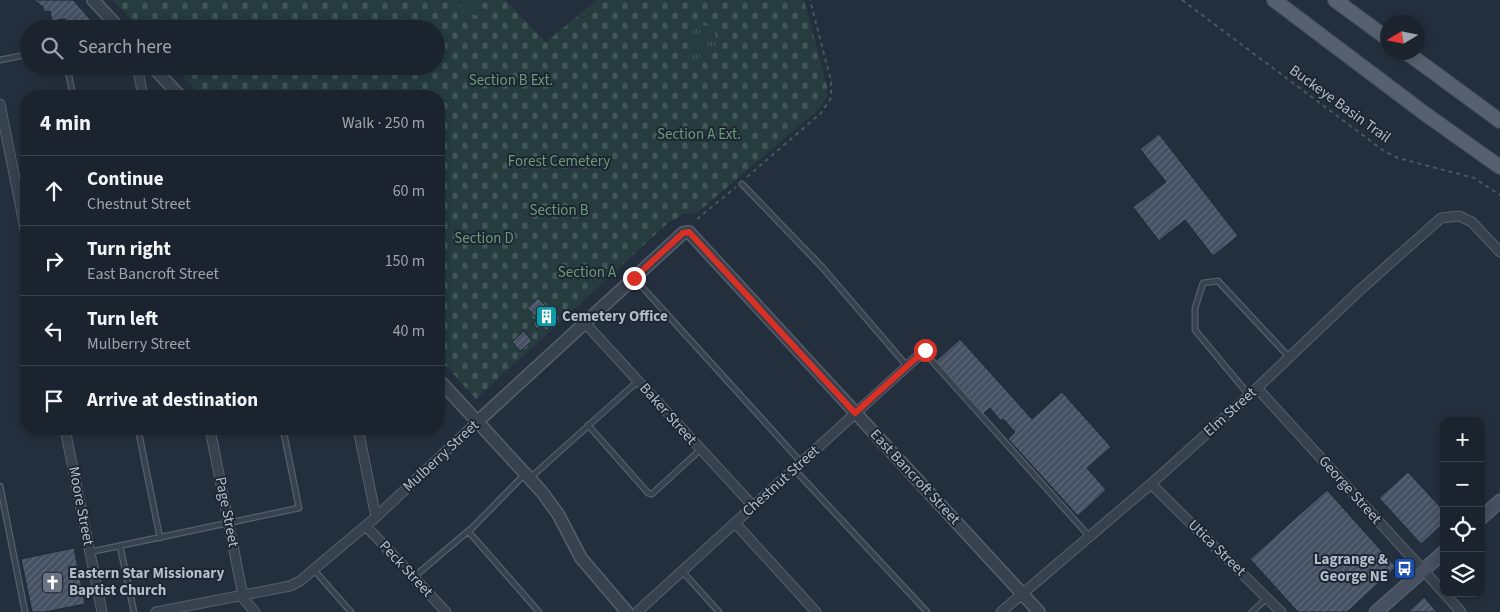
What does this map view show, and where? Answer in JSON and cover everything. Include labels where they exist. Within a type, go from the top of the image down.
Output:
[{"type":"main road","points":[[1274,0],[1500,168]]},
{"type":"main road","points":[[1335,0],[1380,33]]},
{"type":"main road","points":[[1417,60],[1500,121]]},
{"type":"main road","points":[[1459,138],[1485,149],[1500,158]]},
{"type":"main road","points":[[1485,514],[1500,501]]},
{"type":"main road","points":[[1376,612],[1440,555]]},
{"type":"street","points":[[93,0],[111,20]]},
{"type":"street","points":[[139,75],[142,90]]},
{"type":"street","points":[[160,75],[174,90]]},
{"type":"street","points":[[0,104],[20,204]]},
{"type":"street","name":"Elm Street","points":[[1001,612],[1151,484],[1257,388],[1360,290],[1441,218],[1459,216],[1472,222],[1500,252]]},
{"type":"street","name":"Mulberry Street","points":[[156,612],[290,586],[314,570],[376,517],[584,322],[683,233],[689,232]]},
{"type":"street","name":"East Bancroft Street","points":[[689,232],[1040,612]]},
{"type":"street","name":"Baker Street","points":[[584,322],[753,506]]},
{"type":"street","name":"Chestnut Street","points":[[637,612],[924,351]]},
{"type":"street","points":[[445,387],[527,476],[558,514],[574,546],[592,573],[627,612]]},
{"type":"street","name":"George Street","points":[[1257,388],[1440,589]]},
{"type":"street","name":"Moore Street","points":[[66,435],[102,612]]},
{"type":"street","name":"Page Street","points":[[211,435],[242,596]]},
{"type":"street","points":[[359,435],[376,517]]},
{"type":"street","name":"Utica Street","points":[[1151,484],[1282,612]]},
{"type":"street","points":[[735,523],[816,612]]},
{"type":"street","name":"Peck Street","points":[[366,526],[446,612]]},
{"type":"street","points":[[242,596],[255,612]]},
{"type":"street","name":"George Street","points":[[1448,597],[1461,612]]},
{"type":"lane","points":[[0,60],[20,56]]},
{"type":"lane","points":[[68,75],[71,90]]},
{"type":"lane","points":[[740,184],[822,267],[908,366]]},
{"type":"lane","points":[[634,278],[928,612]]},
{"type":"lane","points":[[1249,395],[1195,330],[1194,308],[1203,284],[1218,281],[1289,357]]},
{"type":"lane","points":[[924,351],[1089,536]]},
{"type":"lane","points":[[414,577],[638,380]]},
{"type":"lane","points":[[588,425],[648,493],[652,494],[701,450]]},
{"type":"lane","points":[[139,435],[160,538]]},
{"type":"lane","points":[[90,552],[300,508],[284,435]]},
{"type":"lane","points":[[0,486],[25,612]]},
{"type":"lane","points":[[468,531],[539,612]]},
{"type":"lane","points":[[120,546],[134,612]]},
{"type":"lane","points":[[314,570],[351,612]]},
{"type":"lane","points":[[682,571],[719,612]]},
{"type":"lane","points":[[1252,612],[1268,598]]},
{"type":"path","points":[[746,178],[821,113],[831,98],[832,81],[810,0]]},
{"type":"path","name":"Buckeye Basin Trail","points":[[1182,0],[1384,151],[1398,158],[1474,178],[1500,195]]},
{"type":"path","points":[[697,219],[740,184]]},
{"type":"green space","name":"Forest Cemetery","points":[[113,0],[505,0],[546,42],[597,0],[804,0],[827,86],[827,97],[820,108],[698,212],[685,214],[669,222],[476,399],[445,365],[445,90],[196,90],[182,75],[445,75],[445,20],[132,20]]},
{"type":"green space","points":[[449,0],[478,0],[489,14],[484,18],[469,13]]},
{"type":"green space","points":[[700,24],[712,27],[718,41],[713,50],[695,59],[689,51],[689,41],[690,35]]},
{"type":"building","points":[[34,0],[73,0],[91,20],[52,20],[50,11],[44,12],[43,7]]},
{"type":"building","points":[[1159,134],[1238,236],[1213,256],[1185,220],[1159,241],[1133,207],[1166,182],[1140,149]]},
{"type":"building","name":"Cemetery Office","points":[[538,298],[560,318],[546,331],[541,325],[537,329],[533,324],[538,319],[527,308]]},
{"type":"building","points":[[524,331],[532,341],[520,351],[512,342]]},
{"type":"building","points":[[960,339],[1032,419],[1062,392],[1111,447],[1087,468],[1106,490],[1078,516],[1008,439],[1015,432],[1003,419],[1001,421],[990,408],[983,414],[936,361]]},
{"type":"building","points":[[1408,472],[1440,507],[1440,527],[1421,544],[1379,498]]},
{"type":"building","points":[[1327,490],[1396,567],[1347,612],[1298,612],[1250,559]]},
{"type":"building","name":"Eastern Star Missionary Baptist Church","points":[[74,548],[85,604],[45,612],[32,612],[21,559]]},
{"type":"building","points":[[1424,597],[1437,612],[1408,612]]},
{"type":"place","name":"Cemetery Office","points":[[546,316]]},
{"type":"place","name":"Lagrange & George NE","points":[[1404,568]]},
{"type":"place","name":"Eastern Star Missionary Baptist Church","points":[[53,582]]},
{"type":"route","points":[[634,278],[683,233],[689,232],[855,413],[925,350]]},
{"type":"park label","name":"Section B Ext.","points":[[511,80]]},
{"type":"park label","name":"Section A Ext.","points":[[699,134]]},
{"type":"park label","name":"Section B","points":[[559,210]]},
{"type":"park label","name":"Section D","points":[[484,238]]},
{"type":"park label","name":"Section A","points":[[587,272]]}]
